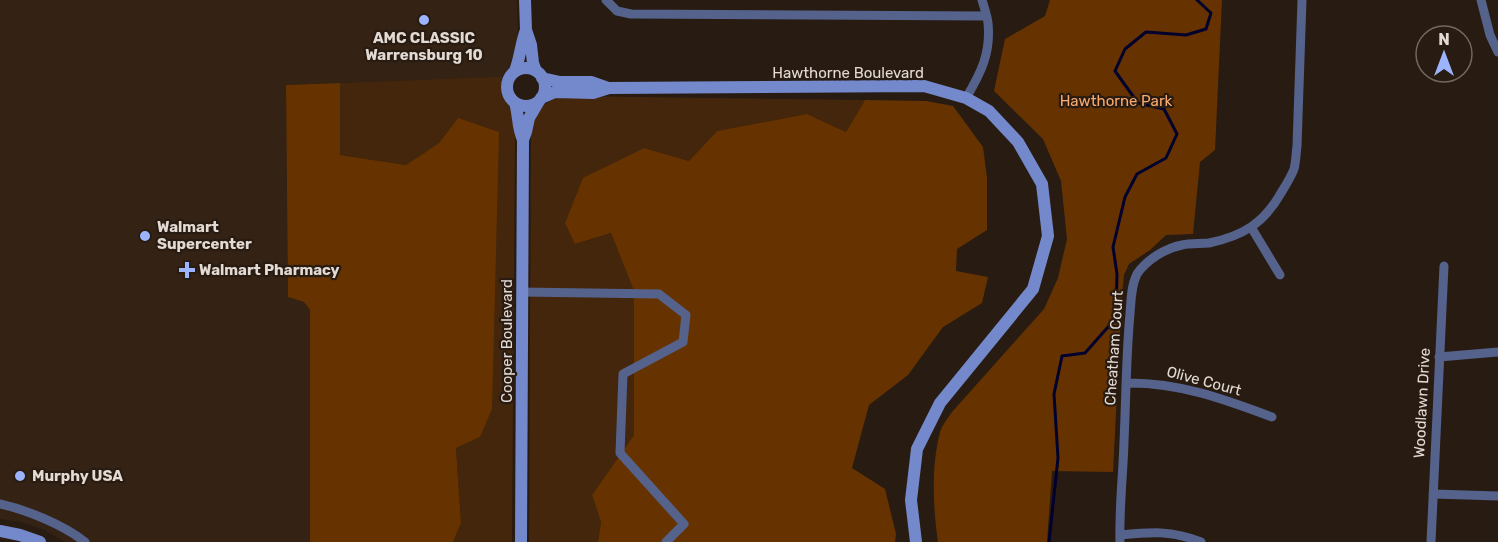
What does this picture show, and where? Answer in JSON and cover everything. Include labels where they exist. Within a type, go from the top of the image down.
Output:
[{"type":"street","points":[[525,0],[526,30],[533,63],[545,88],[540,100],[527,106],[510,99],[506,87],[507,81],[515,71],[520,45],[526,30]]},
{"type":"street","points":[[606,0],[617,10],[631,14],[986,16]]},
{"type":"street","points":[[966,98],[980,75],[987,54],[988,22],[982,0]]},
{"type":"street","name":"Cheatham Court","points":[[1120,539],[1127,339],[1133,287],[1137,274],[1153,258],[1166,250],[1182,245],[1227,239],[1251,227],[1272,208],[1289,180],[1294,168],[1297,146],[1302,0]]},
{"type":"street","points":[[1481,0],[1490,35],[1498,52]]},
{"type":"street","points":[[515,71],[525,68],[539,74]]},
{"type":"street","name":"Hawthorne Boulevard","points":[[539,74],[560,82],[591,82],[609,88]]},
{"type":"street","name":"Hawthorne Boulevard","points":[[540,100],[555,92],[593,93],[609,88],[924,87],[966,98],[989,111],[1018,142],[1042,184],[1048,236],[1033,289],[940,403],[918,449],[911,500],[916,542]]},
{"type":"street","name":"Cooper Boulevard","points":[[521,542],[523,140],[529,118],[540,100]]},
{"type":"street","name":"Cooper Boulevard","points":[[515,103],[523,140]]},
{"type":"street","points":[[1251,227],[1280,275]]},
{"type":"street","name":"Woodlawn Drive","points":[[1431,542],[1444,266]]},
{"type":"street","points":[[522,292],[659,294],[686,315],[683,342],[623,374],[620,453],[684,524],[666,542]]},
{"type":"street","points":[[1439,357],[1498,352]]},
{"type":"street","name":"Olive Court","points":[[1126,383],[1149,382],[1181,388],[1224,399],[1272,417]]},
{"type":"street","points":[[1432,494],[1498,496]]},
{"type":"street","points":[[0,504],[40,517],[77,535],[85,542]]},
{"type":"street","points":[[0,531],[40,542]]},
{"type":"street","points":[[1120,539],[1148,533],[1168,533],[1201,542]]},
{"type":"shaded area","points":[[0,0],[517,0],[518,43],[514,63],[502,77],[286,85],[288,297],[304,302],[310,310],[310,542],[65,542],[44,530],[21,522],[0,519]]},
{"type":"shaded area","points":[[502,77],[502,94],[512,113],[515,134],[512,542],[453,542],[461,523],[456,448],[480,437],[458,118],[439,143],[406,165],[340,155],[340,83]]},
{"type":"shaded area","points":[[565,96],[865,100],[846,132],[807,114],[717,131],[689,161],[644,148],[583,179],[565,223],[576,244],[611,233],[634,291],[634,435],[592,495],[601,522],[598,542],[529,542],[531,131],[542,107],[550,101]]},
{"type":"green space","name":"Hawthorne Park","points":[[1050,0],[1222,0],[1215,150],[1200,162],[1193,234],[1166,235],[1150,250],[1129,264],[1124,275],[1113,472],[1052,471],[1047,542],[938,542],[934,473],[941,429],[952,412],[1044,309],[1058,278],[1067,239],[1061,181],[1043,139],[994,91],[1005,39],[1045,16]]},
{"type":"green space","points":[[340,83],[340,155],[406,165],[439,143],[458,118],[499,132],[492,409],[480,437],[456,448],[461,523],[453,542],[310,542],[310,310],[304,302],[288,297],[286,85]]},
{"type":"green space","points":[[865,100],[926,101],[953,106],[983,147],[987,178],[987,230],[957,249],[956,271],[988,277],[982,303],[943,327],[908,375],[869,405],[852,468],[885,489],[896,534],[895,542],[598,542],[601,522],[592,495],[634,435],[634,291],[611,233],[575,244],[565,223],[583,178],[644,148],[689,161],[717,131],[807,114],[846,132]]},
{"type":"waterway","points":[[1049,542],[1058,458],[1054,394],[1062,356],[1085,353],[1116,318],[1117,274],[1113,247],[1125,197],[1137,174],[1166,158],[1177,134],[1164,109],[1138,103],[1115,71],[1125,49],[1146,32],[1186,35],[1206,29],[1211,13],[1197,0]]},
{"type":"place","name":"AMC CLASSIC Warrensburg 10","points":[[424,20]]},
{"type":"place","name":"Walmart Supercenter","points":[[145,236]]},
{"type":"place","name":"Walmart Pharmacy","points":[[187,270]]},
{"type":"place","name":"Murphy USA","points":[[20,476]]}]
